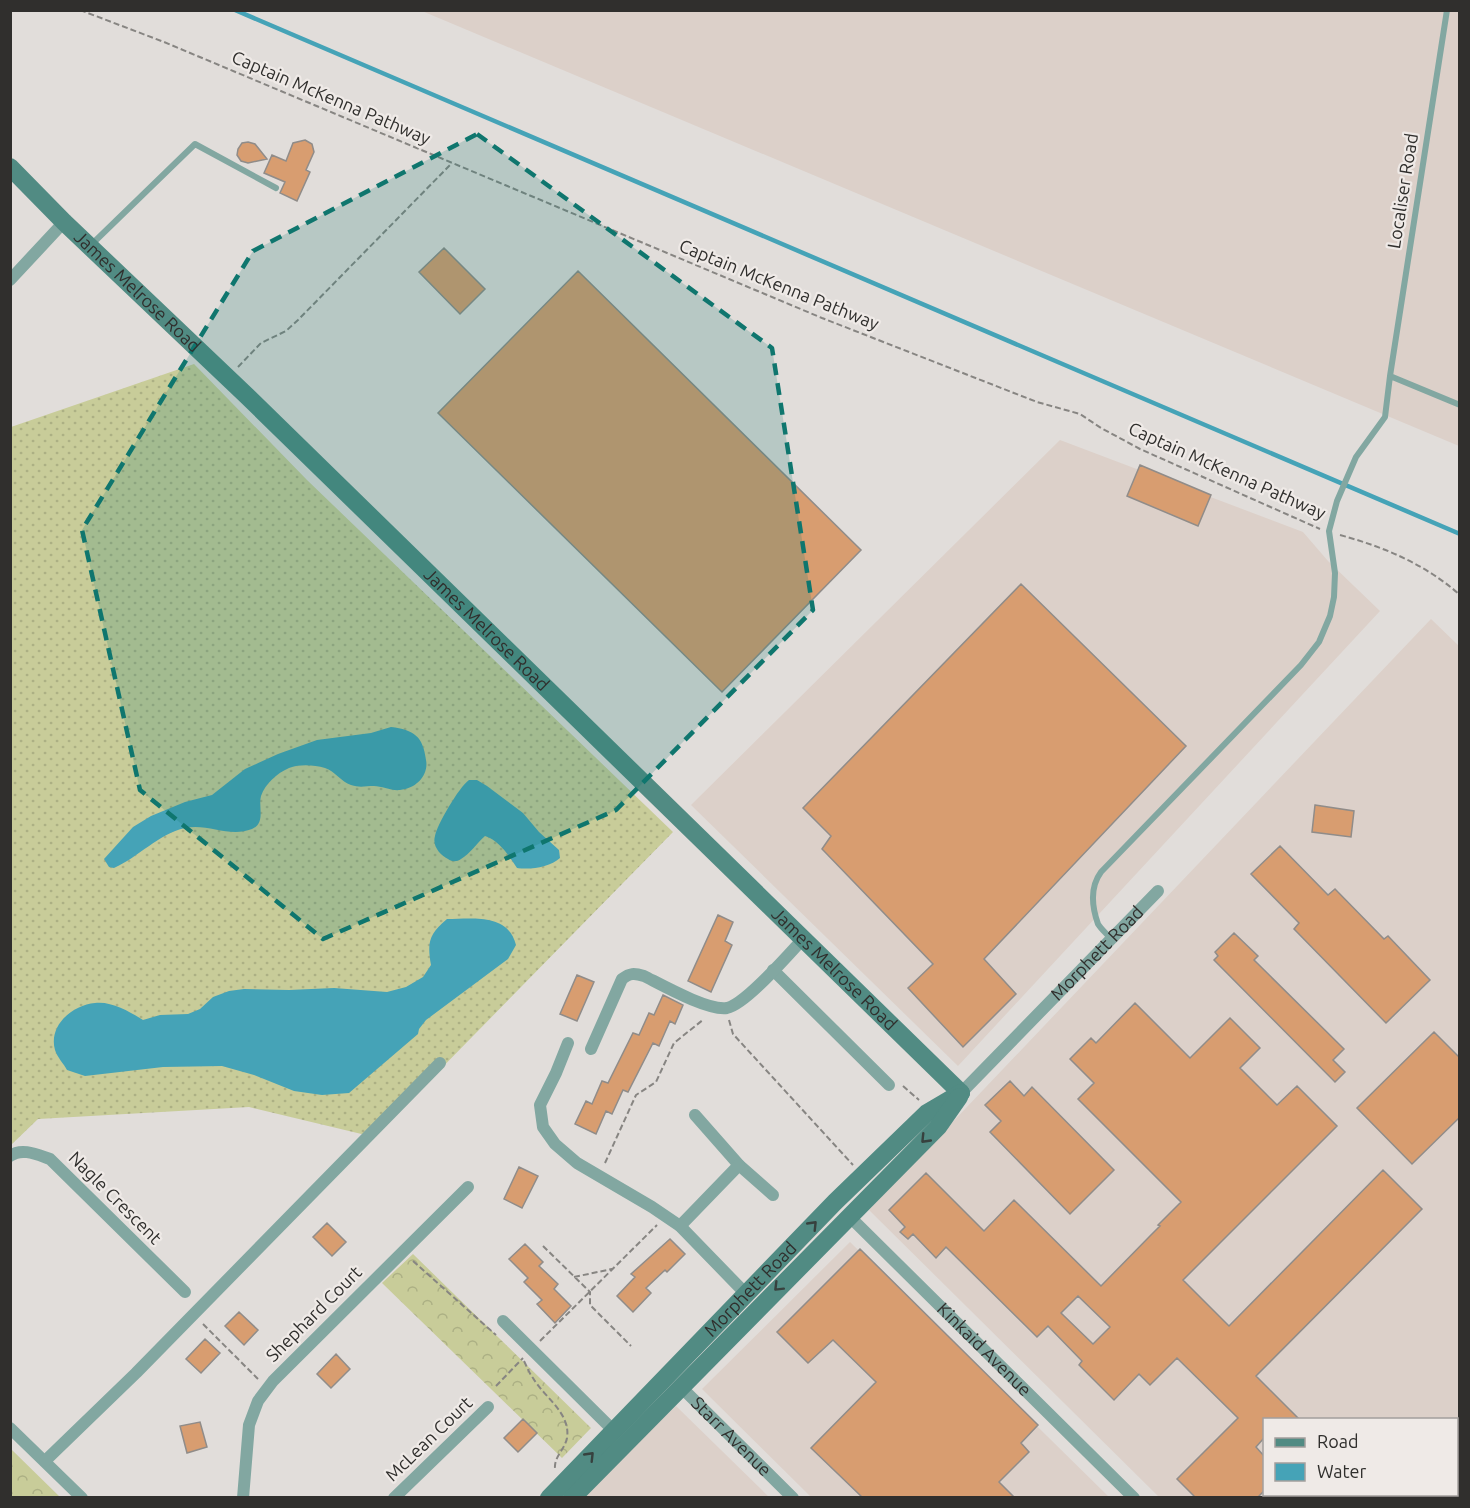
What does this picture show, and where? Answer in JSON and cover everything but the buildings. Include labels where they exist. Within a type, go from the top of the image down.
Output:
[{"type":"street","name":"James Melrose Road","points":[[10,167],[961,1093]]},
{"type":"street","points":[[10,280],[64,222]]},
{"type":"street","name":"Morphett Road","points":[[549,1497],[614,1431],[674,1381],[849,1216],[938,1126],[961,1093],[1158,891]]},
{"type":"street","points":[[591,1049],[622,979],[628,974],[635,973],[644,976],[710,1006],[726,1008],[738,1002],[803,939]]},
{"type":"street","points":[[773,970],[889,1085]]},
{"type":"street","points":[[568,1042],[540,1105],[543,1127],[555,1144],[577,1163],[680,1226],[746,1294]]},
{"type":"street","points":[[45,1461],[136,1373],[192,1313],[440,1063]]},
{"type":"street","name":"Morphett Road","points":[[572,1497],[674,1381],[746,1294],[835,1202],[927,1113],[961,1093]]},
{"type":"street","points":[[694,1115],[739,1165],[773,1195]]},
{"type":"street","name":"Nagle Crescent","points":[[10,1155],[14,1152],[30,1152],[50,1159],[185,1292]]},
{"type":"street","points":[[680,1226],[739,1165]]},
{"type":"street","name":"Shephard Court","points":[[243,1497],[249,1425],[258,1401],[267,1389],[468,1187]]},
{"type":"street","name":"Kinkaid Avenue","points":[[835,1202],[1134,1497]]},
{"type":"street","points":[[503,1322],[527,1354],[614,1431]]},
{"type":"street","name":"Starr Avenue","points":[[674,1381],[793,1497]]},
{"type":"street","name":"McLean Court","points":[[394,1497],[488,1407]]},
{"type":"street","points":[[10,1428],[82,1497]]},
{"type":"lane","name":"Localiser Road","points":[[1329,531],[1337,501],[1352,465],[1385,417],[1447,10]]},
{"type":"lane","points":[[89,246],[195,144],[276,188]]},
{"type":"lane","points":[[1390,376],[1460,405]]},
{"type":"lane","points":[[1111,939],[1099,926],[1093,895],[1095,881],[1101,872],[1301,666],[1319,642],[1326,628],[1334,597],[1335,573],[1329,531]]},
{"type":"path","name":"Captain McKenna Pathway","points":[[80,10],[164,42],[822,318],[1037,402],[1080,414],[1140,449],[1317,528],[1402,555],[1443,580],[1460,595]]},
{"type":"path","points":[[228,378],[261,343],[286,331],[298,320],[452,163]]},
{"type":"path","points":[[599,1176],[636,1095],[656,1082],[674,1043],[706,1017],[710,1006]]},
{"type":"path","points":[[726,1008],[733,1034],[857,1169]]},
{"type":"path","points":[[889,1085],[898,1082],[922,1102]]},
{"type":"path","points":[[496,1386],[665,1217]]},
{"type":"path","points":[[543,1246],[590,1292],[590,1305],[630,1346]]},
{"type":"path","points":[[403,1252],[497,1336]]},
{"type":"path","points":[[574,1277],[613,1269]]},
{"type":"path","points":[[192,1313],[267,1389]]},
{"type":"path","points":[[527,1354],[533,1379],[558,1409],[567,1427],[567,1440],[554,1467],[561,1474]]},
{"type":"highlighted area","points":[[477,134],[772,348],[813,610],[616,810],[323,939],[140,790],[82,530],[253,251]]},
{"type":"shaded area","points":[[422,11],[1459,11],[1459,446]]},
{"type":"shaded area","points":[[1060,440],[1303,532],[1328,561],[1380,611],[958,1066],[691,805]]},
{"type":"shaded area","points":[[1431,619],[1459,646],[1459,1497],[1159,1497],[869,1210]]},
{"type":"shaded area","points":[[850,1242],[1109,1497],[811,1497],[702,1389]]},
{"type":"shaded area","points":[[676,1406],[769,1497],[580,1498]]},
{"type":"green space","points":[[194,364],[307,480],[673,832],[374,1137],[249,1107],[38,1119],[11,1145],[11,427]]},
{"type":"green space","points":[[413,1254],[591,1428],[562,1458],[382,1283]]},
{"type":"green space","points":[[11,1449],[60,1497],[11,1497]]},
{"type":"water","points":[[391,727],[411,732],[420,740],[425,752],[426,766],[423,776],[411,787],[397,790],[377,786],[357,786],[347,784],[325,768],[307,765],[293,767],[276,776],[265,787],[260,800],[259,823],[252,829],[235,832],[202,827],[185,828],[157,840],[114,868],[109,867],[104,859],[133,827],[151,816],[185,802],[212,795],[245,769],[317,740],[371,733]]},
{"type":"water","points":[[469,780],[477,780],[487,786],[523,813],[559,850],[560,858],[540,867],[517,868],[500,845],[485,836],[459,860],[451,861],[442,855],[437,850],[434,840],[437,831],[454,798]]},
{"type":"water","points":[[447,919],[478,919],[498,923],[506,927],[516,945],[508,959],[426,1020],[418,1034],[349,1093],[322,1095],[294,1091],[254,1075],[222,1066],[163,1067],[85,1076],[67,1070],[55,1050],[55,1032],[64,1018],[78,1008],[95,1003],[114,1005],[143,1020],[160,1015],[188,1014],[200,1009],[213,997],[229,991],[244,989],[334,988],[387,992],[406,987],[423,977],[431,965],[429,950],[431,939],[436,929]]},
{"type":"waterway","points":[[235,10],[1460,534]]}]
